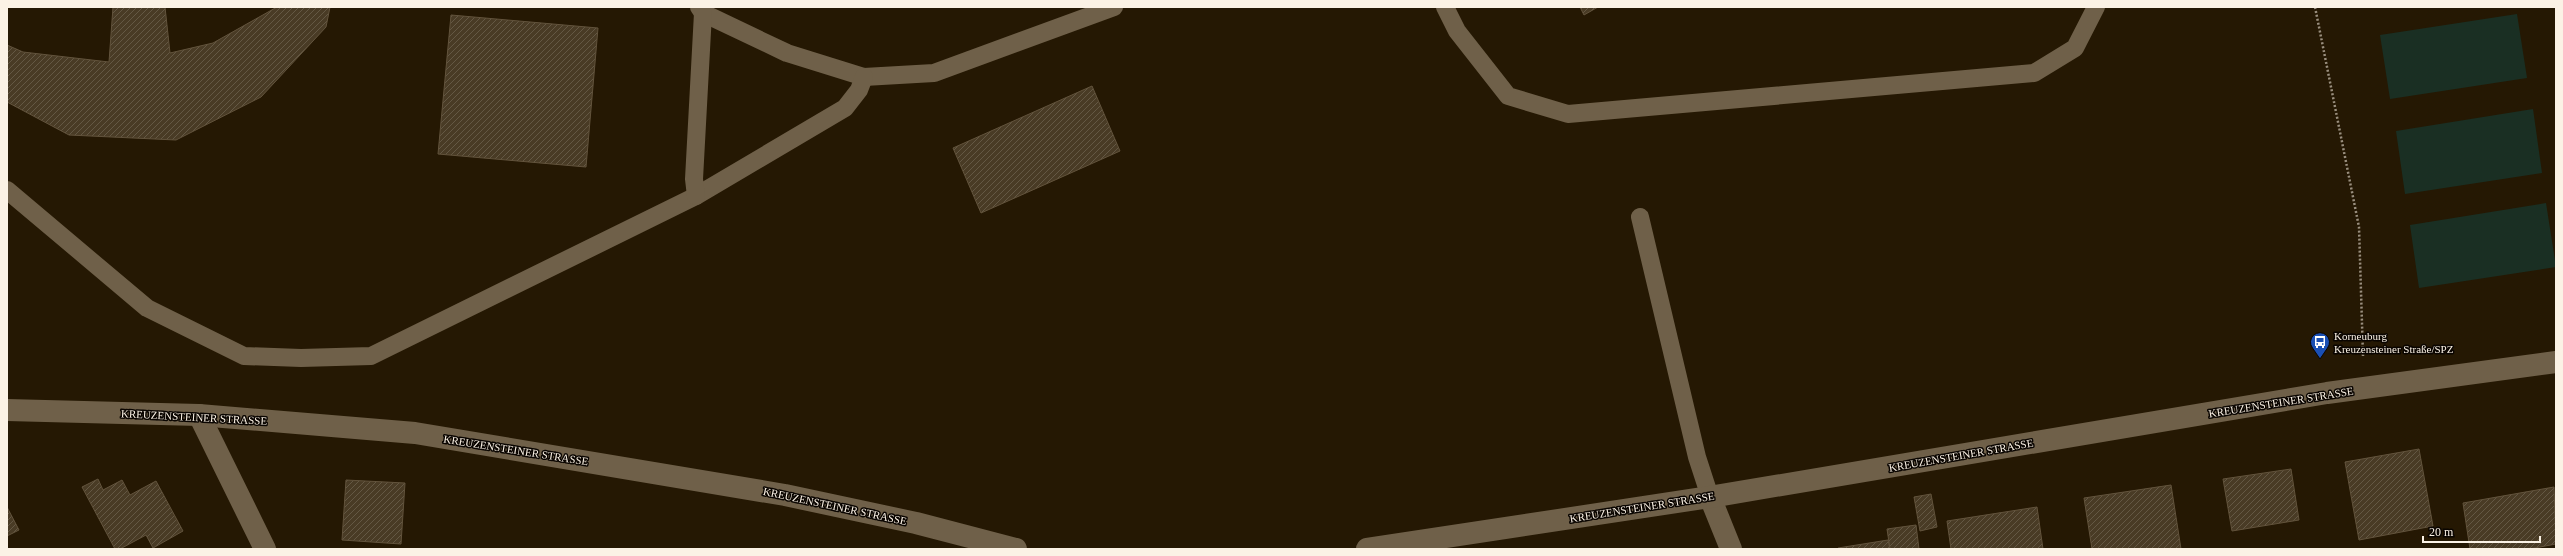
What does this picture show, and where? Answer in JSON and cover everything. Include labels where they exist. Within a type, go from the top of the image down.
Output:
[{"type":"street","name":"KREUZENSTEINER STRASSE","points":[[1367,549],[1710,497],[2364,388],[2556,362]]},
{"type":"street","name":"KREUZENSTEINER STRASSE","points":[[7,410],[199,415],[415,433],[785,495],[916,523],[1016,549]]},
{"type":"street","points":[[199,415],[266,549]]},
{"type":"street","points":[[1710,497],[1731,549]]},
{"type":"lane","points":[[696,196],[694,179],[701,10],[787,53],[864,77],[934,73],[1114,7]]},
{"type":"lane","points":[[1445,7],[1457,31],[1508,96],[1568,114],[2034,72],[2075,48],[2096,7]]},
{"type":"lane","points":[[7,190],[147,308],[244,356],[301,358],[371,356],[696,196],[845,108],[859,90],[864,77]]},
{"type":"lane","points":[[1640,217],[1697,457],[1710,497]]},
{"type":"path","points":[[2315,7],[2358,226],[2364,388]]},
{"type":"green space","points":[[2517,14],[2527,78],[2390,99],[2380,35]]},
{"type":"green space","points":[[2533,109],[2542,173],[2405,194],[2396,131]]},
{"type":"green space","points":[[2546,203],[2556,267],[2419,288],[2410,225]]},
{"type":"building","points":[[113,7],[165,7],[170,53],[213,43],[277,7],[330,7],[326,27],[261,97],[176,140],[69,135],[7,102],[7,45],[23,52],[109,62]]},
{"type":"building","points":[[1580,7],[1598,7],[1584,15]]},
{"type":"building","points":[[451,15],[598,28],[586,167],[438,154]]},
{"type":"building","points":[[1092,86],[1120,151],[981,213],[953,148]]},
{"type":"building","points":[[2419,449],[2433,526],[2359,540],[2345,462]]},
{"type":"building","points":[[2291,469],[2299,520],[2232,531],[2223,479]]},
{"type":"building","points":[[98,479],[103,490],[122,480],[130,495],[156,481],[183,531],[153,548],[146,535],[120,549],[115,549],[82,487]]},
{"type":"building","points":[[346,480],[405,483],[401,544],[342,540]]},
{"type":"building","points":[[2171,485],[2181,549],[2092,549],[2084,498]]},
{"type":"building","points":[[2554,487],[2556,544],[2529,549],[2470,549],[2463,503]]},
{"type":"building","points":[[1931,494],[1937,527],[1920,531],[1914,497]]},
{"type":"building","points":[[7,507],[19,530],[7,536]]},
{"type":"building","points":[[2037,507],[2043,549],[1951,549],[1947,521]]},
{"type":"building","points":[[1916,525],[1919,549],[1890,549],[1887,529]]},
{"type":"building","points":[[1888,540],[1890,549],[1838,549],[1838,548]]},
{"type":"place","name":"Korneuburg Kreuzensteiner Straße/SPZ","points":[[2320,359]]}]
